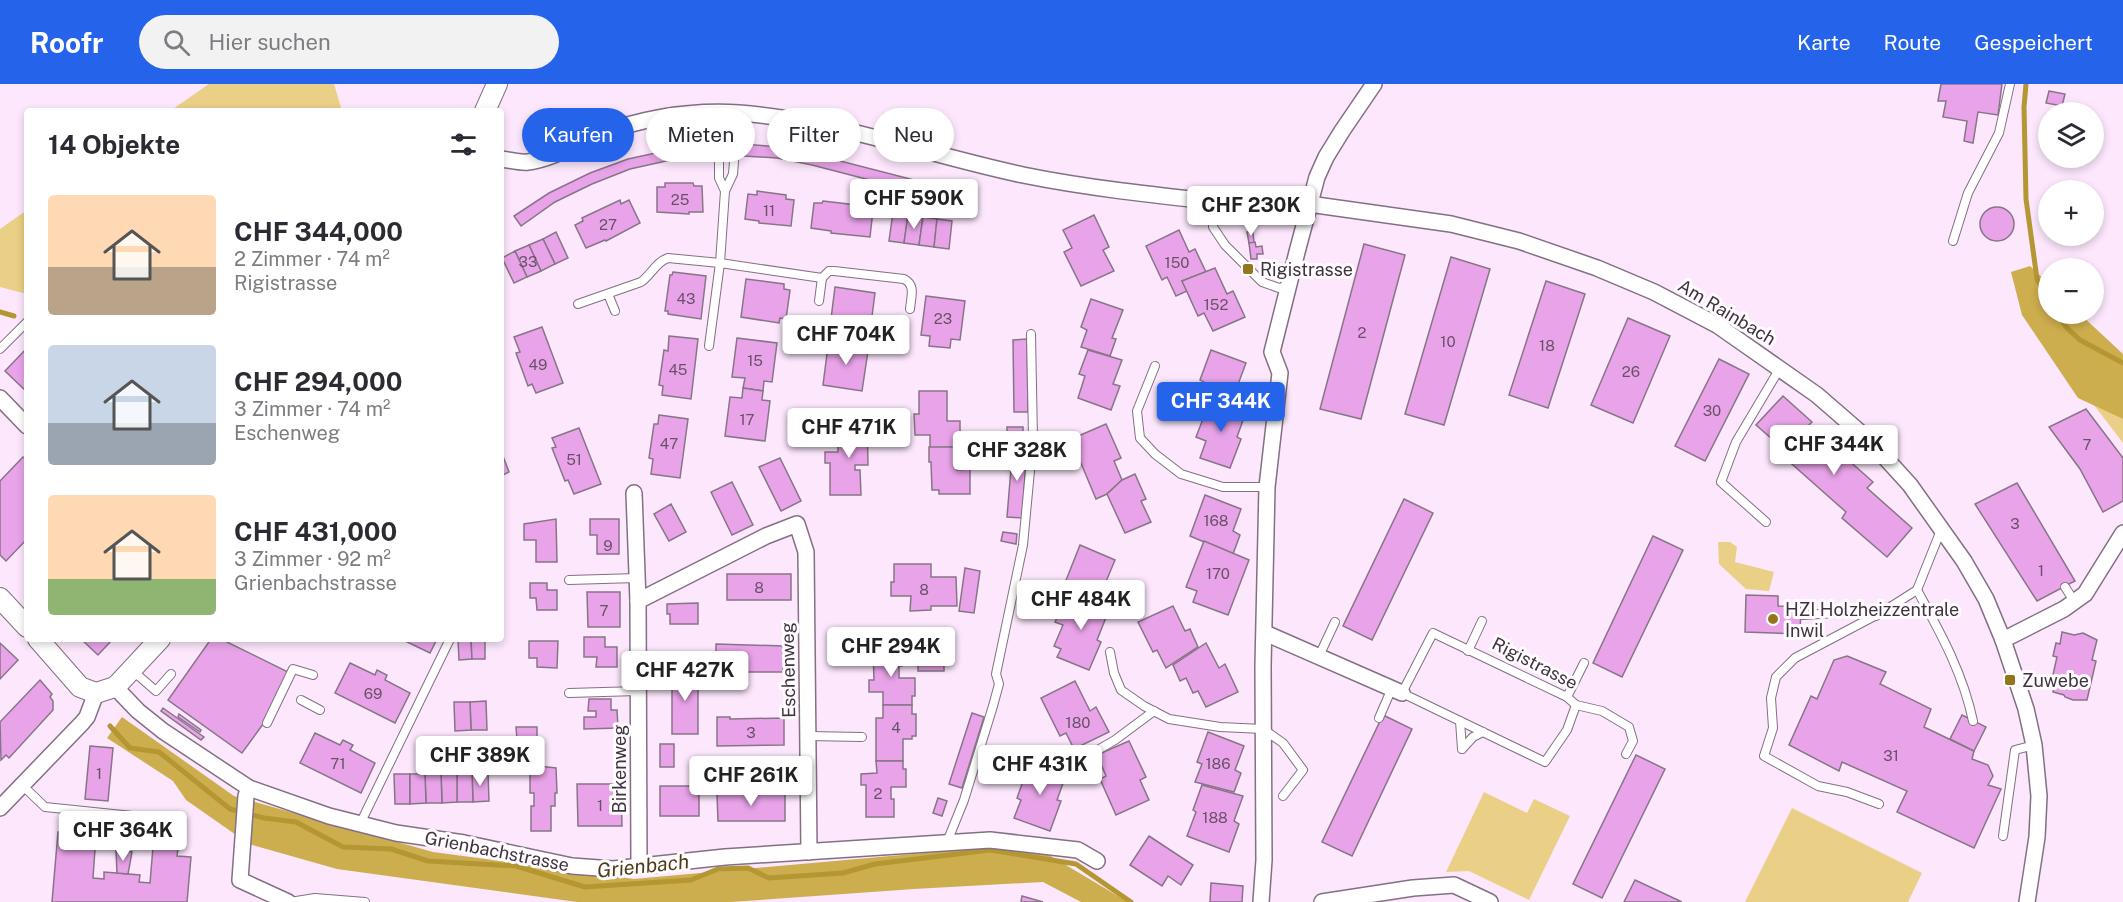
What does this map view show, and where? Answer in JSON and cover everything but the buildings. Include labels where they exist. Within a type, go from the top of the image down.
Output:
[{"type":"street","points":[[486,108],[497,84]]},
{"type":"street","points":[[1261,902],[1264,860],[1263,729],[1267,488],[1280,373],[1272,352],[1309,204],[1326,157],[1374,84]]},
{"type":"street","name":"Am Rainbach","points":[[755,115],[807,122],[1023,175],[1121,191],[1275,206],[1309,204],[1451,224],[1519,241],[1597,268],[1654,292],[1717,325],[1817,395],[1870,441],[1910,485],[1942,529],[1986,599],[2003,640],[2034,745],[2039,796],[2037,837],[2027,902]]},
{"type":"street","name":"Am Rainbach","points":[[504,159],[526,163],[539,160],[599,135],[646,121]]},
{"type":"street","points":[[0,398],[24,423]]},
{"type":"street","name":"Birkenweg","points":[[634,493],[638,601],[639,865]]},
{"type":"street","name":"Eschenweg","points":[[638,601],[769,534],[796,524],[806,552],[809,852]]},
{"type":"street","points":[[2003,640],[2064,609],[2085,594],[2123,533]]},
{"type":"street","points":[[0,598],[24,624]]},
{"type":"street","name":"Rigistrasse","points":[[1265,633],[1397,691]]},
{"type":"street","points":[[41,642],[80,687],[105,690]]},
{"type":"street","points":[[0,808],[87,717],[105,690],[133,671],[157,642]]},
{"type":"street","name":"Grienbachstrasse","points":[[105,690],[128,702],[163,731],[249,788],[329,816],[396,833],[464,843],[572,866],[613,869],[725,857],[990,840],[1078,850],[1097,861]]},
{"type":"street","points":[[249,788],[240,880],[289,902]]},
{"type":"street","points":[[1323,902],[1390,897],[1454,885],[1490,902]]},
{"type":"lane","points":[[1953,242],[1968,193],[1999,133],[2010,84]]},
{"type":"lane","points":[[719,162],[719,178],[725,191]]},
{"type":"lane","points":[[709,346],[720,263],[725,191],[733,174],[734,162]]},
{"type":"lane","points":[[1213,201],[1213,227],[1225,245],[1262,282],[1279,288],[1288,286]]},
{"type":"lane","points":[[578,304],[641,282],[662,260],[668,258],[720,263],[822,279]]},
{"type":"lane","points":[[819,301],[822,279],[829,271],[834,270],[904,279],[912,288],[910,309]]},
{"type":"lane","points":[[608,294],[615,311]]},
{"type":"lane","points":[[0,349],[24,325]]},
{"type":"lane","points":[[947,842],[964,800],[999,684],[996,674],[1023,545],[1033,439],[1031,334]]},
{"type":"lane","points":[[1155,366],[1137,411],[1140,438],[1155,454],[1181,474],[1223,487],[1267,488]]},
{"type":"lane","points":[[1766,522],[1721,482],[1736,442],[1780,368]]},
{"type":"lane","points":[[1880,804],[1847,792],[1818,786],[1764,756],[1773,728],[1771,698],[1776,676],[1795,658],[1876,616],[1917,590],[1942,529]]},
{"type":"lane","points":[[569,580],[637,578]]},
{"type":"lane","points":[[2065,587],[2074,601]]},
{"type":"lane","points":[[1917,590],[1951,653],[1968,696],[1973,721]]},
{"type":"lane","points":[[1803,615],[1850,612],[1876,616]]},
{"type":"lane","points":[[1468,651],[1482,621]]},
{"type":"lane","points":[[1319,656],[1335,622]]},
{"type":"lane","name":"Rigistrasse","points":[[1433,633],[1468,651],[1567,697],[1576,705],[1567,730],[1545,762],[1397,691],[1433,633]]},
{"type":"lane","points":[[360,824],[449,642]]},
{"type":"lane","points":[[1110,652],[1114,673],[1121,690],[1169,719],[1220,727],[1263,729],[1283,743],[1303,770],[1284,796]]},
{"type":"lane","points":[[638,663],[701,664]]},
{"type":"lane","points":[[1567,697],[1584,663]]},
{"type":"lane","points":[[267,723],[293,669],[313,675]]},
{"type":"lane","points":[[133,671],[156,691],[171,674]]},
{"type":"lane","points":[[569,693],[638,691]]},
{"type":"lane","points":[[1379,718],[1397,691]]},
{"type":"lane","points":[[301,700],[321,710]]},
{"type":"lane","points":[[1576,705],[1602,711],[1629,727],[1633,741],[1626,754]]},
{"type":"lane","points":[[1096,750],[1115,740],[1154,711]]},
{"type":"lane","points":[[1461,721],[1462,749],[1473,737],[1483,732]]},
{"type":"lane","points":[[808,736],[862,737]]},
{"type":"lane","points":[[2003,836],[2015,750],[2034,745]]},
{"type":"lane","points":[[22,785],[45,807],[181,821]]},
{"type":"lane","points":[[289,902],[315,898],[365,902]]},
{"type":"shaded area","points":[[209,84],[334,84],[341,108],[174,108]]},
{"type":"shaded area","points":[[24,212],[24,293],[0,287],[0,229]]},
{"type":"shaded area","points":[[2030,266],[2038,274],[2038,324],[2091,324],[2123,354],[2123,419],[2078,398],[2022,315],[2011,272]]},
{"type":"shaded area","points":[[2094,405],[2123,419],[2123,443]]},
{"type":"shaded area","points":[[1718,542],[1730,542],[1737,547],[1735,562],[1774,572],[1769,591],[1746,589],[1719,564]]},
{"type":"shaded area","points":[[122,717],[234,796],[433,852],[634,879],[980,848],[1044,852],[1128,902],[1081,902],[1043,882],[731,902],[577,902],[337,869],[249,844],[186,800],[173,781],[107,738]]},
{"type":"shaded area","points":[[1484,792],[1527,813],[1534,799],[1570,816],[1529,900],[1469,871],[1446,872]]},
{"type":"shaded area","points":[[1792,808],[1922,873],[1908,902],[1745,902]]},
{"type":"waterway","points":[[2026,84],[2024,107],[2026,199],[2038,281]]},
{"type":"waterway","points":[[0,312],[14,316]]},
{"type":"waterway","points":[[2064,324],[2080,340],[2123,363]]},
{"type":"waterway","name":"Grienbach","points":[[110,726],[130,748],[159,752],[230,809],[264,818],[296,822],[343,847],[391,849],[428,861],[516,866],[585,887],[691,880],[718,869],[748,868],[769,878],[843,873],[875,864],[990,850],[1076,864],[1131,902]]},
{"type":"place","name":"Rigistrasse","points":[[1248,269]]},
{"type":"place","name":"HZI Holzheizzentrale Inwil","points":[[1773,619]]},
{"type":"place","name":"Zuwebe","points":[[2010,680]]}]
